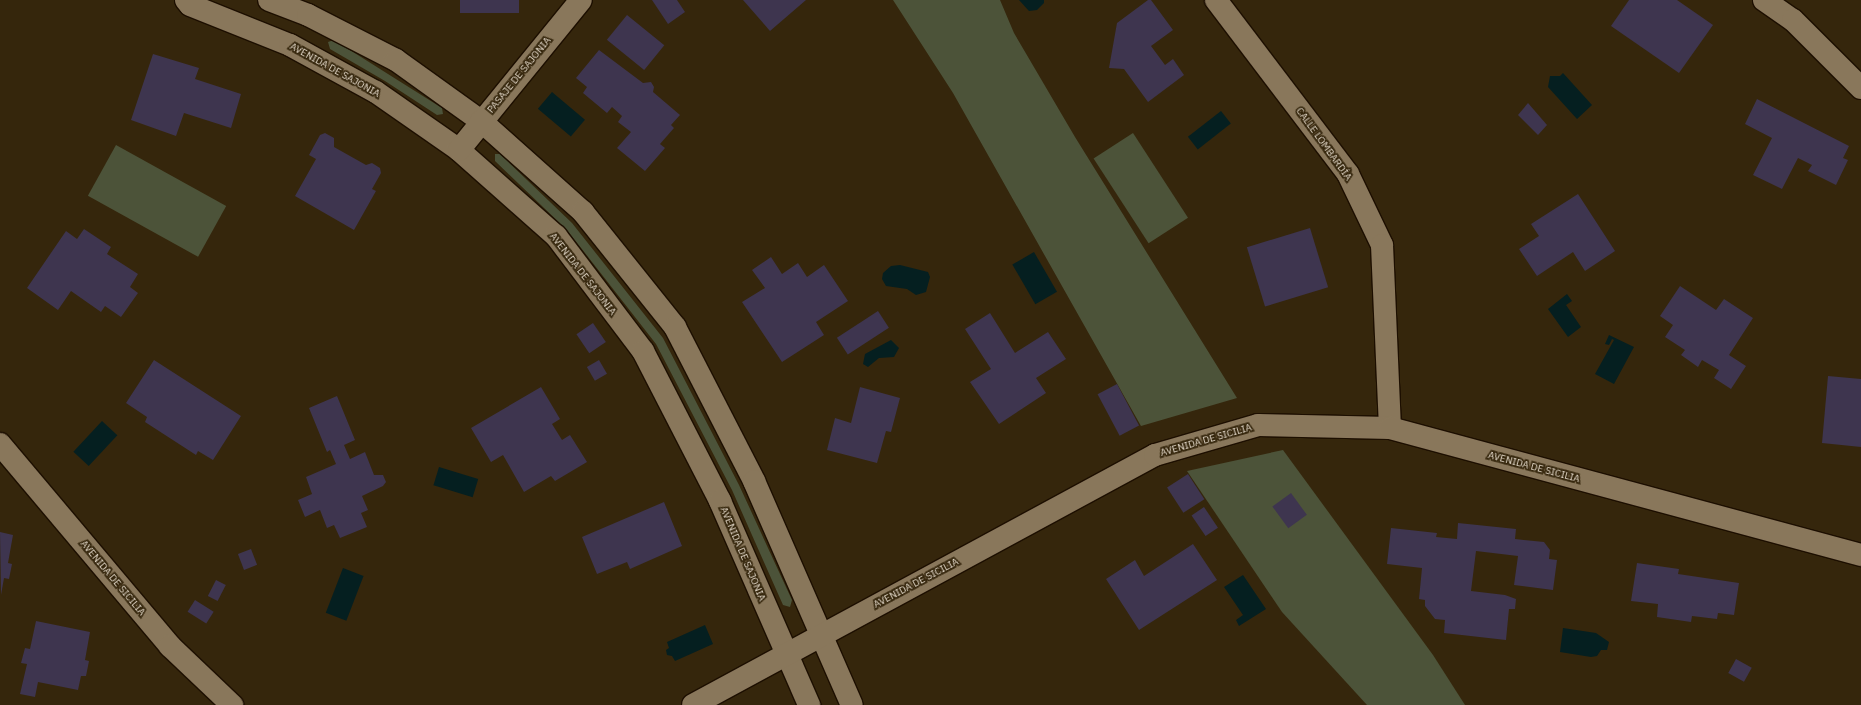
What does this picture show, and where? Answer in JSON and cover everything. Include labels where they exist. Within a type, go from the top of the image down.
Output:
[{"type":"street","name":"AVENIDA DE SAJONIA","points":[[186,0],[190,5],[290,46],[376,92],[459,150],[556,236],[643,351],[720,501],[809,705]]},
{"type":"street","points":[[268,0],[308,15],[396,60],[481,121],[583,212],[675,327],[754,481],[852,705]]},
{"type":"street","name":"PASAJE DE SAJONIA","points":[[459,150],[481,121],[581,0]]},
{"type":"street","name":"CALLE LOMBARDÍA","points":[[1216,0],[1348,174],[1382,245],[1390,428]]},
{"type":"street","points":[[1764,0],[1793,20],[1861,88]]},
{"type":"street","name":"AVENIDA DE SICILIA","points":[[693,705],[1155,455],[1258,425],[1390,428],[1861,555]]},
{"type":"street","name":"AVENIDA DE SICILIA","points":[[0,444],[170,646],[232,705]]},
{"type":"green space","points":[[893,0],[1000,0],[1014,33],[1075,137],[1237,398],[1141,426],[953,93]]},
{"type":"green space","points":[[334,40],[442,108],[443,114],[437,115],[385,81],[330,49],[328,42]]},
{"type":"green space","points":[[1133,133],[1188,218],[1149,243],[1094,159]]},
{"type":"green space","points":[[116,145],[226,206],[198,257],[88,196]]},
{"type":"green space","points":[[495,154],[500,154],[572,223],[663,338],[739,485],[792,600],[790,607],[783,605],[732,490],[656,344],[567,230],[495,161]]},
{"type":"green space","points":[[1283,450],[1433,655],[1465,705],[1367,705],[1282,612],[1187,471]]},
{"type":"water","points":[[1019,0],[1044,0],[1044,3],[1037,10],[1029,11]]},
{"type":"water","points":[[1563,73],[1592,105],[1577,119],[1548,87],[1550,76],[1560,76]]},
{"type":"water","points":[[552,92],[585,120],[571,136],[538,109]]},
{"type":"water","points":[[1221,111],[1231,124],[1198,149],[1188,137]]},
{"type":"water","points":[[1034,252],[1057,292],[1035,304],[1012,264]]},
{"type":"water","points":[[900,265],[928,272],[930,277],[926,292],[916,295],[907,289],[886,286],[882,279],[883,273],[891,266]]},
{"type":"water","points":[[1567,294],[1572,301],[1566,305],[1581,327],[1568,337],[1548,309]]},
{"type":"water","points":[[1609,335],[1634,347],[1614,384],[1595,374],[1614,340],[1612,339],[1609,345],[1605,344]]},
{"type":"water","points":[[891,340],[899,348],[894,357],[879,358],[868,367],[863,364],[865,354]]},
{"type":"water","points":[[102,421],[117,435],[89,466],[73,452]]},
{"type":"water","points":[[439,467],[478,479],[473,497],[433,485]]},
{"type":"water","points":[[343,568],[364,576],[346,621],[326,613]]},
{"type":"water","points":[[1243,575],[1266,609],[1239,626],[1236,620],[1243,615],[1224,587]]},
{"type":"water","points":[[705,625],[713,644],[675,661],[672,656],[667,655],[666,650],[669,648],[667,642]]},
{"type":"water","points":[[1563,628],[1596,633],[1609,642],[1607,650],[1601,650],[1597,656],[1591,657],[1560,652]]},
{"type":"building","points":[[460,0],[519,0],[519,13],[460,13]]},
{"type":"building","points":[[652,0],[677,0],[685,12],[668,24]]},
{"type":"building","points":[[743,0],[806,0],[770,31]]},
{"type":"building","points":[[1148,0],[1151,0],[1173,30],[1151,46],[1165,65],[1173,59],[1184,75],[1148,102],[1124,69],[1109,68],[1117,23]]},
{"type":"building","points":[[1629,0],[1677,0],[1713,25],[1679,73],[1611,26]]},
{"type":"building","points":[[627,15],[664,45],[644,70],[607,40]]},
{"type":"building","points":[[599,50],[643,83],[651,82],[654,87],[653,92],[680,115],[671,125],[674,128],[660,144],[665,148],[645,171],[617,148],[631,132],[618,122],[622,116],[612,107],[607,113],[583,93],[587,87],[576,78]]},
{"type":"building","points":[[153,54],[199,68],[195,79],[241,94],[231,128],[184,113],[176,136],[131,120]]},
{"type":"building","points":[[1757,99],[1849,146],[1843,158],[1848,160],[1836,185],[1808,171],[1812,165],[1798,158],[1782,189],[1753,175],[1772,138],[1745,124]]},
{"type":"building","points":[[1528,103],[1547,125],[1538,135],[1518,115]]},
{"type":"building","points":[[325,133],[334,138],[334,147],[366,165],[372,163],[380,168],[381,173],[372,189],[376,191],[354,230],[295,196],[316,159],[309,155],[320,135]]},
{"type":"building","points":[[1578,194],[1615,251],[1585,271],[1573,252],[1537,276],[1519,249],[1539,236],[1531,224]]},
{"type":"building","points":[[1310,228],[1328,287],[1265,307],[1247,247]]},
{"type":"building","points":[[84,229],[111,247],[107,254],[138,274],[130,287],[138,293],[121,317],[105,306],[101,312],[71,291],[58,310],[27,288],[66,231],[77,239]]},
{"type":"building","points":[[771,257],[782,274],[798,263],[807,277],[824,265],[848,301],[816,322],[824,335],[782,362],[742,302],[765,288],[752,270]]},
{"type":"building","points":[[1680,286],[1716,310],[1724,299],[1753,318],[1729,355],[1746,366],[1731,389],[1714,378],[1719,370],[1702,360],[1698,367],[1681,355],[1685,350],[1665,337],[1673,325],[1660,316]]},
{"type":"building","points":[[878,311],[889,328],[848,354],[837,338]]},
{"type":"building","points":[[990,313],[1015,353],[1048,332],[1066,359],[1036,378],[1046,393],[999,424],[970,382],[991,369],[965,329]]},
{"type":"building","points":[[593,323],[606,342],[589,353],[576,334]]},
{"type":"building","points":[[154,360],[241,416],[213,460],[198,451],[196,455],[145,422],[147,417],[126,403]]},
{"type":"building","points":[[599,360],[607,374],[595,381],[587,367]]},
{"type":"building","points":[[1828,376],[1861,379],[1861,447],[1822,443]]},
{"type":"building","points":[[1117,384],[1139,425],[1120,436],[1098,394]]},
{"type":"building","points":[[541,387],[560,419],[552,424],[562,440],[570,435],[587,462],[555,481],[551,476],[524,492],[503,455],[491,462],[471,428]]},
{"type":"building","points":[[860,387],[900,398],[891,432],[886,431],[877,463],[827,450],[835,418],[851,423]]},
{"type":"building","points":[[337,396],[355,440],[344,445],[350,459],[365,452],[374,475],[383,475],[386,482],[383,486],[362,496],[368,510],[361,513],[367,527],[340,538],[334,525],[327,528],[320,510],[305,517],[298,500],[312,494],[306,477],[336,464],[330,450],[327,452],[309,408]]},
{"type":"building","points":[[1188,474],[1204,499],[1183,513],[1167,488]]},
{"type":"building","points":[[1291,493],[1307,515],[1288,528],[1272,507]]},
{"type":"building","points":[[664,502],[682,546],[630,569],[627,562],[597,574],[582,537]]},
{"type":"building","points":[[1204,507],[1218,528],[1206,536],[1192,515]]},
{"type":"building","points":[[1458,523],[1516,529],[1515,539],[1544,542],[1550,550],[1549,559],[1557,560],[1553,590],[1514,585],[1518,556],[1476,551],[1471,591],[1505,595],[1516,599],[1515,609],[1509,609],[1506,640],[1444,633],[1445,620],[1435,619],[1425,606],[1425,600],[1419,599],[1422,568],[1387,564],[1391,528],[1437,533],[1436,537],[1457,539]]},
{"type":"building","points":[[0,532],[13,535],[8,563],[12,564],[9,579],[4,578],[1,595]]},
{"type":"building","points":[[1193,544],[1217,580],[1139,630],[1106,579],[1135,560],[1144,576]]},
{"type":"building","points":[[251,549],[257,565],[244,570],[238,554]]},
{"type":"building","points":[[1637,563],[1679,569],[1678,574],[1739,583],[1734,615],[1718,613],[1717,619],[1692,616],[1691,622],[1657,617],[1658,604],[1631,601]]},
{"type":"building","points":[[216,580],[226,585],[218,601],[208,596]]},
{"type":"building","points":[[195,600],[214,612],[206,624],[188,612]]},
{"type":"building","points":[[36,621],[90,632],[85,660],[89,661],[86,676],[81,676],[78,690],[38,682],[35,697],[20,694],[27,664],[21,663],[25,648],[30,649]]},
{"type":"building","points":[[1736,659],[1752,668],[1744,682],[1728,673]]}]
